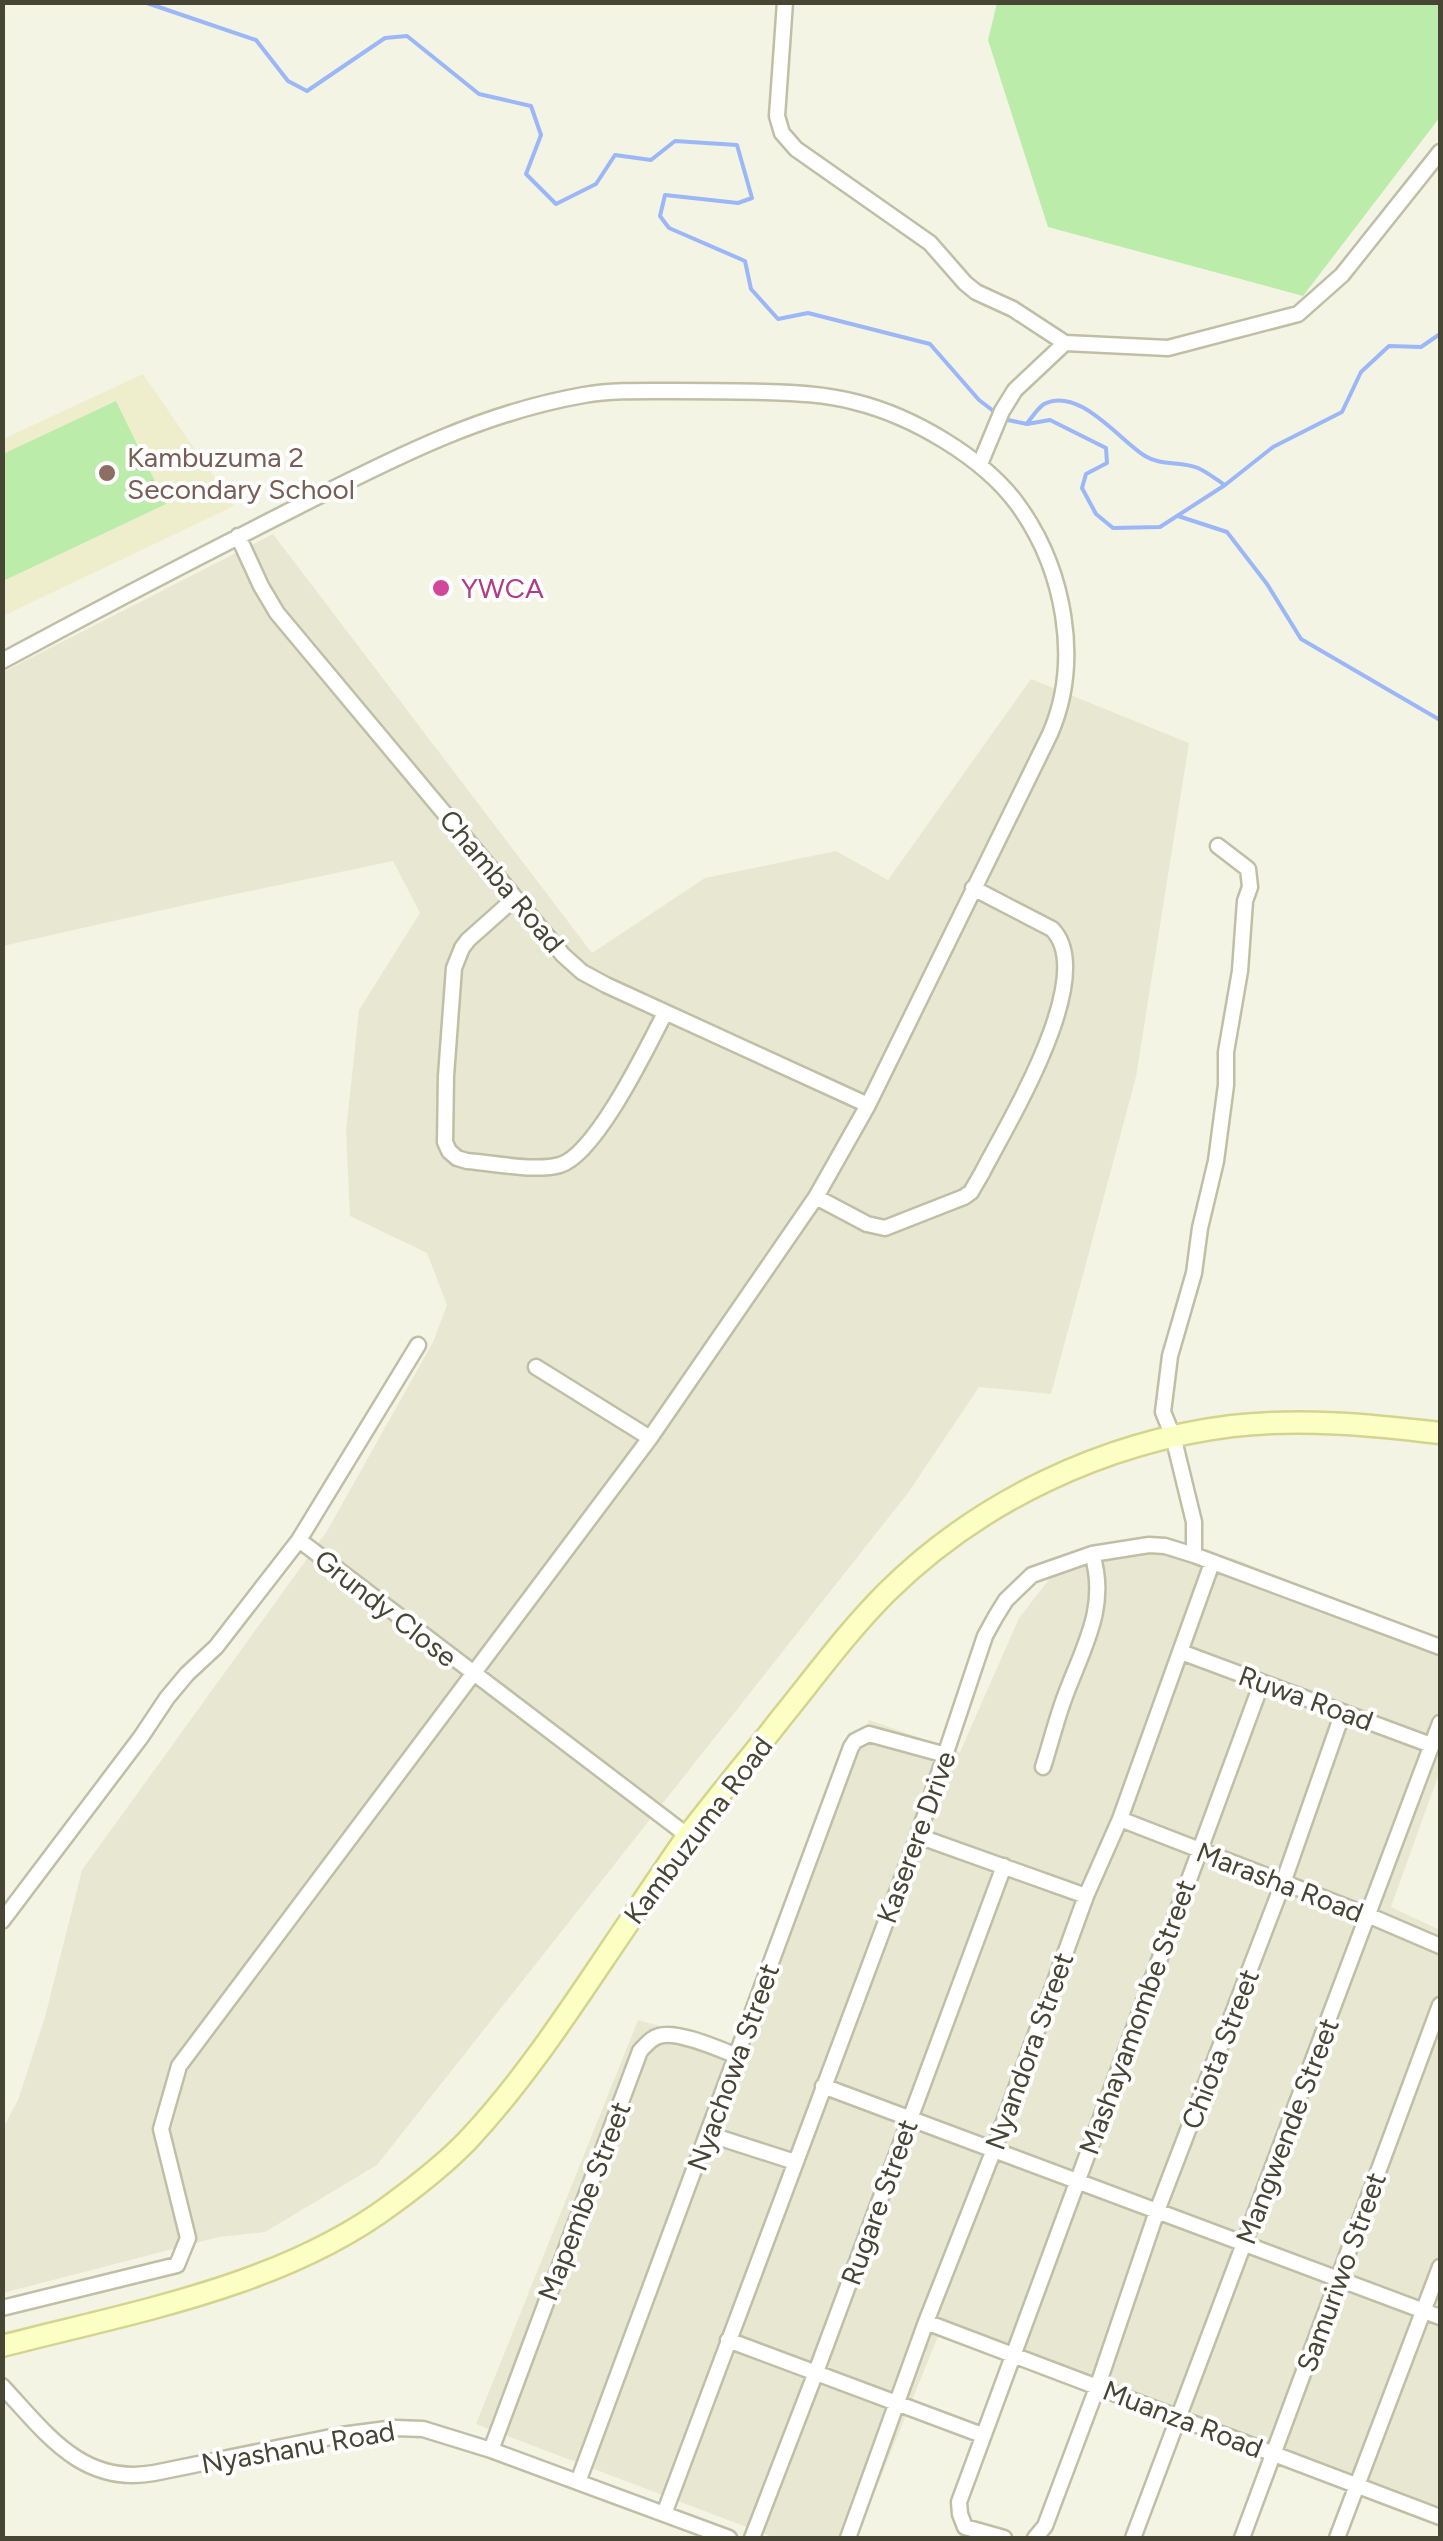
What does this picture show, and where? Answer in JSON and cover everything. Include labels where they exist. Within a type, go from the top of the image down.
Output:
[{"type":"main road","name":"Kambuzuma Road","points":[[2,2346],[246,2280],[324,2247],[390,2206],[466,2142],[528,2066],[688,1836],[845,1638],[888,1591],[941,1544],[999,1504],[1129,1448],[1236,1426],[1312,1423],[1440,1433]]},
{"type":"street","points":[[785,2],[778,116],[782,132],[796,150],[930,243],[976,292],[1013,309],[1065,343],[1168,348],[1298,314],[1342,275],[1440,152]]},
{"type":"street","points":[[980,464],[1002,410],[1022,382],[1065,343]]},
{"type":"street","points":[[2,662],[238,536],[428,442],[522,408],[602,392],[738,391],[858,402],[928,432],[980,464],[1017,503],[1043,550],[1060,602],[1067,666],[1056,720],[868,1105],[816,1197],[650,1438],[178,2066],[161,2129],[188,2238],[177,2266],[2,2308]]},
{"type":"street","name":"Chamba Road","points":[[238,536],[277,613],[564,956],[582,972],[665,1013],[868,1105]]},
{"type":"street","points":[[1194,1555],[1194,1522],[1174,1436],[1163,1412],[1170,1356],[1194,1273],[1216,1161],[1226,1085],[1226,1052],[1250,887],[1248,869],[1218,846]]},
{"type":"street","points":[[816,1197],[867,1224],[885,1228],[964,1197],[982,1173],[1054,1028],[1066,958],[1060,936],[1052,929],[973,888]]},
{"type":"street","points":[[514,898],[468,940],[454,968],[445,1142],[456,1158],[542,1167],[575,1158],[616,1102],[665,1013]]},
{"type":"street","points":[[2,1922],[167,1698],[216,1646],[298,1540],[418,1345]]},
{"type":"street","points":[[536,1368],[650,1438]]},
{"type":"street","name":"Grundy Close","points":[[298,1540],[688,1836]]},
{"type":"street","name":"Kaserere Drive","points":[[664,2514],[918,1836],[985,1636],[1006,1600],[1032,1575],[1092,1554],[1166,1546],[1440,1647]]},
{"type":"street","points":[[1043,1768],[1094,1620],[1099,1587],[1092,1554]]},
{"type":"street","name":"Nyandora Street","points":[[848,2538],[1086,1896],[1120,1819],[1212,1563]]},
{"type":"street","name":"Ruwa Road","points":[[1181,1652],[1432,1744]]},
{"type":"street","name":"Mashayamombe Street","points":[[1004,2538],[965,2527],[958,2502],[1262,1682]]},
{"type":"street","name":"Chiota Street","points":[[1034,2538],[1045,2526],[1098,2386],[1157,2211],[1283,1883],[1343,1712]]},
{"type":"street","name":"Mangwende Street","points":[[1133,2538],[1440,1723]]},
{"type":"street","name":"Nyachowa Street","points":[[578,2482],[854,1741],[869,1734],[946,1755]]},
{"type":"street","name":"Marasha Road","points":[[1120,1819],[1440,1946]]},
{"type":"street","points":[[918,1836],[1086,1896]]},
{"type":"street","name":"Rugare Street","points":[[752,2538],[1004,1866]]},
{"type":"street","name":"Samuriwo Street","points":[[1242,2538],[1440,2005]]},
{"type":"street","name":"Mapembe Street","points":[[490,2450],[640,2051],[664,2034],[737,2056]]},
{"type":"street","points":[[823,2086],[1440,2317]]},
{"type":"street","points":[[708,2134],[795,2162]]},
{"type":"street","points":[[1337,2538],[1440,2267]]},
{"type":"street","name":"Muanza Road","points":[[926,2322],[1440,2517]]},
{"type":"street","points":[[728,2340],[982,2436]]},
{"type":"street","name":"Nyashanu Road","points":[[2,2386],[60,2448],[118,2475],[154,2474],[341,2434],[422,2429],[729,2538]]},
{"type":"shaded area","name":"Kambuzuma 2 Secondary School","points":[[143,374],[234,506],[3,616],[3,439]]},
{"type":"shaded area","points":[[273,534],[592,953],[705,878],[836,851],[888,880],[1031,679],[1189,743],[1136,1077],[1051,1394],[979,1387],[908,1493],[377,2165],[265,2232],[219,2237],[3,2293],[3,2128],[18,2100],[45,2017],[82,1870],[327,1531],[433,1342],[447,1305],[427,1253],[350,1216],[346,1131],[359,1010],[420,913],[393,861],[3,946],[3,672]]},
{"type":"shaded area","points":[[1170,1543],[1235,1559],[1440,1643],[1440,1771],[1391,1907],[1440,1930],[1440,2518],[939,2334],[856,2538],[775,2538],[476,2424],[638,2020],[734,2046],[869,1720],[960,1752],[1019,1618],[1058,1568]]},
{"type":"green space","points":[[997,3],[1440,3],[1440,117],[1303,296],[1048,227],[988,40]]},
{"type":"green space","points":[[116,401],[166,504],[3,581],[3,454]]},
{"type":"waterway","points":[[144,2],[256,40],[288,81],[307,91],[385,38],[407,36],[479,94],[531,106],[541,135],[526,174],[556,204],[596,184],[615,155],[651,160],[675,141],[737,145],[752,198],[738,203],[665,195],[660,216],[669,228],[745,261],[751,289],[778,319],[808,313],[930,344],[979,400],[996,413]]},
{"type":"waterway","points":[[1003,419],[1027,424],[1050,420],[1106,448],[1107,463],[1086,474],[1082,488],[1096,514],[1113,528],[1160,527],[1225,485],[1273,447],[1342,412],[1361,372],[1389,346],[1421,347],[1440,334]]},
{"type":"waterway","points":[[1028,422],[1044,404],[1057,400],[1071,402],[1098,417],[1145,456],[1198,468],[1225,485]]},
{"type":"waterway","points":[[1178,516],[1227,532],[1267,584],[1301,639],[1440,720]]},
{"type":"place","name":"Kambuzuma 2 Secondary School","points":[[107,473]]},
{"type":"place","name":"YWCA","points":[[441,588]]}]
